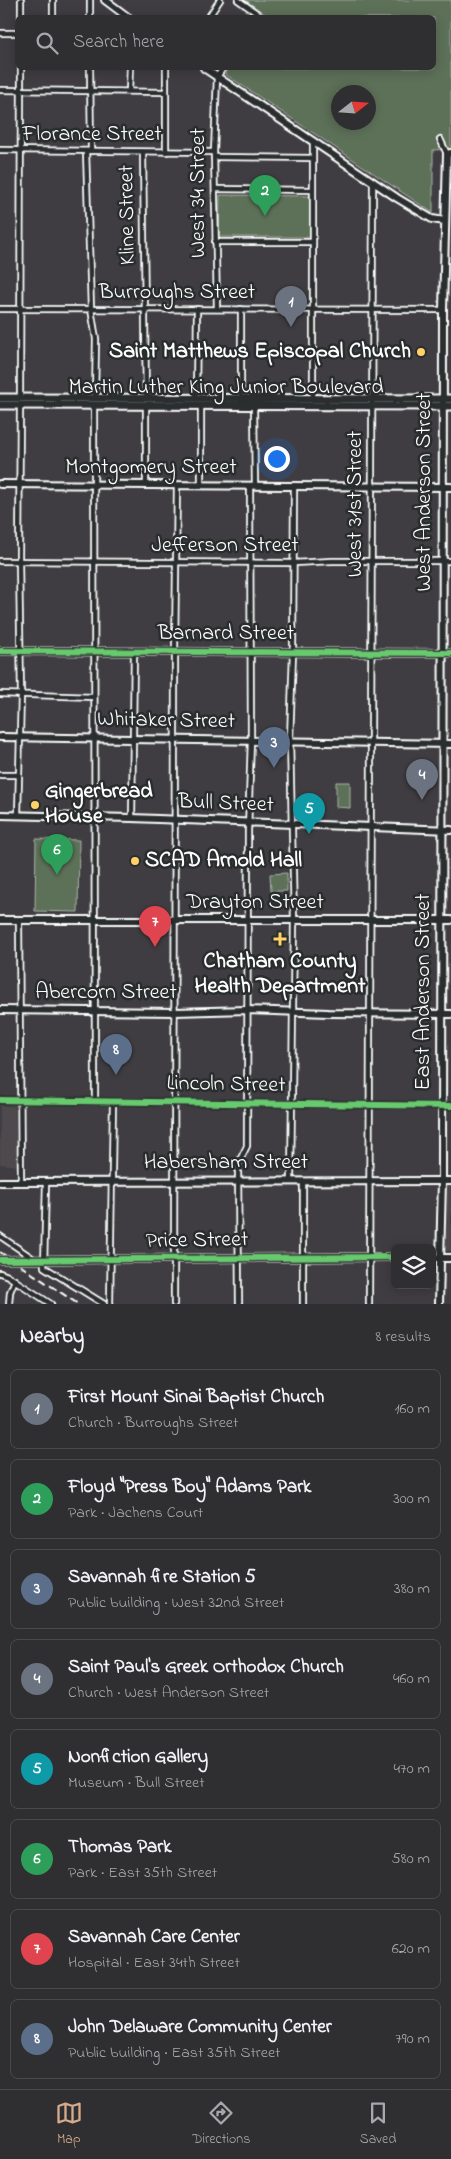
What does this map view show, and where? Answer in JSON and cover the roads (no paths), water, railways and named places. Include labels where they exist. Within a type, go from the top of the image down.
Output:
[{"type":"main road","points":[[105,0],[125,15]]},
{"type":"main road","points":[[207,70],[314,143],[432,219],[445,221]]},
{"type":"main road","name":"West Anderson Street","points":[[442,830],[442,653],[447,561],[443,487],[447,402],[443,310],[449,154]]},
{"type":"main road","name":"Martin Luther King Junior Boulevard","points":[[0,398],[20,402]]},
{"type":"main road","name":"Martin Luther King Junior Boulevard","points":[[146,403],[196,399],[312,399],[372,403]]},
{"type":"main road","name":"Martin Luther King Junior Boulevard","points":[[0,405],[20,402],[146,403],[201,407],[254,407],[447,402]]},
{"type":"main road","name":"Montgomery Street","points":[[0,484],[451,487]]},
{"type":"main road","name":"Barnard Street","points":[[0,651],[451,653]]},
{"type":"main road","name":"Whitaker Street","points":[[0,737],[290,740],[451,744]]},
{"type":"main road","name":"Bull Street","points":[[0,815],[451,830]]},
{"type":"main road","name":"East Anderson Street","points":[[439,1304],[442,1180],[442,830]]},
{"type":"main road","name":"Drayton Street","points":[[0,920],[451,920]]},
{"type":"main road","name":"Abercorn Street","points":[[0,1010],[175,1012],[292,1010],[451,1014]]},
{"type":"main road","name":"Habersham Street","points":[[0,1182],[451,1180]]},
{"type":"main road","name":"Price Street","points":[[0,1260],[34,1259],[44,1264],[110,1259],[391,1257]]},
{"type":"main road","points":[[436,1258],[451,1258]]},
{"type":"street","points":[[21,0],[21,15]]},
{"type":"street","points":[[53,0],[53,15]]},
{"type":"street","points":[[90,0],[90,15]]},
{"type":"street","points":[[210,15],[220,0]]},
{"type":"street","points":[[238,0],[258,15]]},
{"type":"street","points":[[0,33],[15,33]]},
{"type":"street","points":[[18,815],[21,694],[19,484],[21,70]]},
{"type":"street","points":[[90,70],[88,151],[91,309],[96,339],[94,403],[96,562],[94,651],[95,1101]]},
{"type":"street","points":[[129,91],[130,70]]},
{"type":"street","points":[[166,70],[166,152]]},
{"type":"street","points":[[217,76],[222,70]]},
{"type":"street","name":"West 34 Street","points":[[217,76],[214,154],[217,309]]},
{"type":"street","points":[[0,90],[166,92]]},
{"type":"street","points":[[440,139],[449,154]]},
{"type":"street","points":[[312,399],[314,143]]},
{"type":"street","name":"Florance Street","points":[[0,150],[166,152],[314,158]]},
{"type":"street","name":"Kline Street","points":[[143,152],[146,485]]},
{"type":"street","name":"West 31st Street","points":[[369,1304],[373,181]]},
{"type":"street","points":[[214,189],[313,190]]},
{"type":"street","points":[[215,242],[313,242]]},
{"type":"street","name":"Burroughs Street","points":[[0,309],[443,310]]},
{"type":"street","points":[[196,399],[197,309]]},
{"type":"street","points":[[241,309],[241,400]]},
{"type":"street","points":[[201,407],[201,485]]},
{"type":"street","points":[[239,1304],[238,1164],[247,1146],[248,822],[251,740],[250,563],[254,407]]},
{"type":"street","points":[[174,1304],[174,820],[177,485]]},
{"type":"street","points":[[291,1181],[294,920],[290,740],[294,652],[294,486]]},
{"type":"street","name":"Jefferson Street","points":[[0,561],[250,563],[447,561]]},
{"type":"street","points":[[132,818],[134,651]]},
{"type":"street","points":[[0,694],[94,697]]},
{"type":"street","points":[[0,775],[19,775]]},
{"type":"street","points":[[19,920],[21,1183]]},
{"type":"street","name":"Lincoln Street","points":[[0,1100],[451,1106]]},
{"type":"street","points":[[110,1304],[113,1101]]},
{"type":"street","points":[[303,1181],[303,1304]]},
{"type":"street","points":[[46,1182],[44,1264],[104,1304]]},
{"type":"street","points":[[0,1236],[34,1259]]},
{"type":"street","points":[[0,1273],[15,1280],[43,1302],[50,1304]]},
{"type":"street","points":[[9,1304],[10,1292],[15,1280]]},
{"type":"railway","points":[[0,1252],[78,1304]]},
{"type":"place","name":"Floyd \"Press Boy\" Adams Park","points":[[265,216]]},
{"type":"place","name":"First Mount Sinai Baptist Church","points":[[291,327]]},
{"type":"place","name":"Saint Matthews Episcopal Church","points":[[421,352]]},
{"type":"place","name":"Savannah fire Station 5","points":[[274,768]]},
{"type":"place","name":"Saint Paul's Greek Orthodox Church","points":[[422,800]]},
{"type":"place","name":"Gingerbread House","points":[[35,805]]},
{"type":"place","name":"Nonfiction Gallery","points":[[309,834]]},
{"type":"place","name":"SCAD Arnold Hall","points":[[135,861]]},
{"type":"place","name":"Thomas Park","points":[[57,875]]},
{"type":"place","name":"Chatham County Health Department","points":[[280,939]]},
{"type":"place","name":"Savannah Care Center","points":[[155,947]]},
{"type":"place","name":"John Delaware Community Center","points":[[116,1075]]}]
